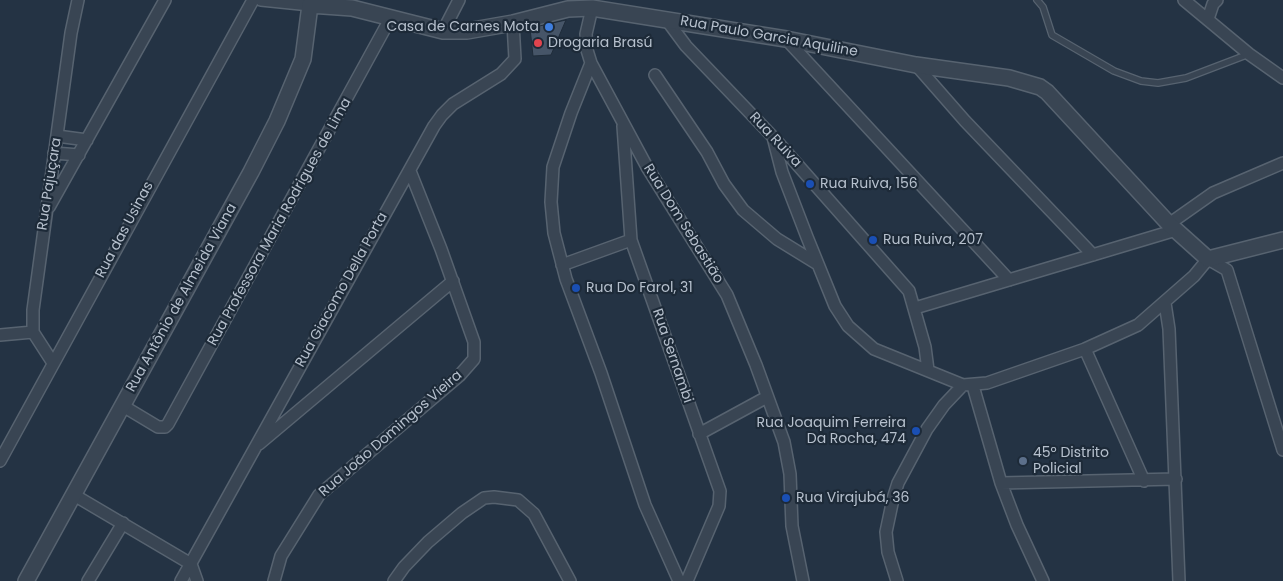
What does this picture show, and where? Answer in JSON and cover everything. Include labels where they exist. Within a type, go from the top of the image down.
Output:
[{"type":"street","name":"Rua Pajuçara","points":[[33,332],[33,310],[38,261],[47,210],[71,33],[78,0]]},
{"type":"street","points":[[47,210],[165,0]]},
{"type":"street","name":"Rua das Usinas","points":[[0,461],[252,0]]},
{"type":"street","name":"Rua Paulo Garcia Aquiline","points":[[261,0],[310,5],[354,4],[390,19],[443,30],[468,31],[513,22],[570,4],[592,8],[613,6],[635,7],[666,19],[786,39],[916,65],[1009,78],[1040,87],[1047,92],[1172,227],[1208,259]]},
{"type":"street","points":[[443,30],[459,0]]},
{"type":"street","points":[[1184,0],[1249,54],[1283,78]]},
{"type":"street","points":[[1208,19],[1213,4],[1217,0]]},
{"type":"street","name":"Rua Antônio de Almeida Viana","points":[[26,581],[251,172],[291,92],[304,59],[310,5]]},
{"type":"street","name":"Rua Dom Sebastião","points":[[592,8],[586,34],[587,50],[591,63],[655,180],[727,295],[784,442],[790,474],[792,526],[803,581]]},
{"type":"street","name":"Rua Professora Maria Rodrigues de Lima","points":[[123,406],[158,427],[165,427],[168,424],[390,19]]},
{"type":"street","name":"Rua Ruiva","points":[[666,19],[686,46],[772,137],[909,291],[926,346],[928,370]]},
{"type":"street","name":"Rua Giacomo Della Porta","points":[[182,581],[442,114],[453,104],[511,66],[517,53],[513,22]]},
{"type":"street","points":[[786,39],[1009,280]]},
{"type":"street","points":[[591,63],[571,113],[553,167],[551,202],[554,233],[562,265],[645,505],[679,581]]},
{"type":"street","points":[[916,65],[965,121],[1094,255]]},
{"type":"street","points":[[656,75],[707,152],[724,184],[743,210],[777,239],[818,264]]},
{"type":"street","name":"Rua Sernambi","points":[[623,124],[631,240],[720,491],[720,499],[687,581]]},
{"type":"street","points":[[57,136],[87,140]]},
{"type":"street","points":[[772,137],[782,172],[818,264],[835,306],[848,326],[874,349],[968,386],[1017,526],[1043,581]]},
{"type":"street","points":[[54,153],[79,155]]},
{"type":"street","points":[[915,308],[1094,255],[1172,227],[1213,193],[1283,163]]},
{"type":"street","name":"Rua João Domingos Vieira","points":[[274,581],[281,556],[319,495],[428,403],[471,363],[475,352],[474,342],[453,281],[410,171]]},
{"type":"street","points":[[562,265],[631,240]]},
{"type":"street","points":[[897,581],[888,552],[886,532],[893,499],[898,483],[927,429],[944,405],[968,386],[987,383],[1085,349],[1138,325],[1194,276],[1208,259],[1283,240]]},
{"type":"street","points":[[1227,270],[1236,253]]},
{"type":"street","points":[[1208,259],[1227,270],[1279,423],[1283,450]]},
{"type":"street","points":[[257,447],[453,281]]},
{"type":"street","points":[[1165,303],[1169,329],[1179,581]]},
{"type":"street","points":[[0,335],[33,332],[53,363]]},
{"type":"street","points":[[1085,349],[1144,481]]},
{"type":"street","points":[[700,434],[767,397]]},
{"type":"street","points":[[1001,483],[1176,479]]},
{"type":"street","points":[[74,495],[191,564],[197,581]]},
{"type":"street","points":[[394,581],[404,567],[428,542],[462,513],[484,498],[494,497],[518,500],[534,514],[570,581]]},
{"type":"street","points":[[88,581],[123,523]]},
{"type":"lane","points":[[1037,0],[1043,7],[1052,35],[1114,71],[1141,82],[1158,83],[1186,78],[1249,54]]},
{"type":"building","points":[[566,20],[551,55],[533,56],[530,28]]},
{"type":"place","name":"Casa de Carnes Mota","points":[[549,27]]},
{"type":"place","name":"Drogaria Brasú","points":[[538,43]]},
{"type":"place","name":"Rua Ruiva, 156","points":[[810,184]]},
{"type":"place","name":"Rua Ruiva, 207","points":[[873,240]]},
{"type":"place","name":"Rua Do Farol, 31","points":[[576,288]]},
{"type":"place","name":"Rua Joaquim Ferreira Da Rocha, 474","points":[[916,431]]},
{"type":"place","name":"45º Distrito Policial","points":[[1023,461]]},
{"type":"place","name":"Rua Virajubá, 36","points":[[786,498]]}]
